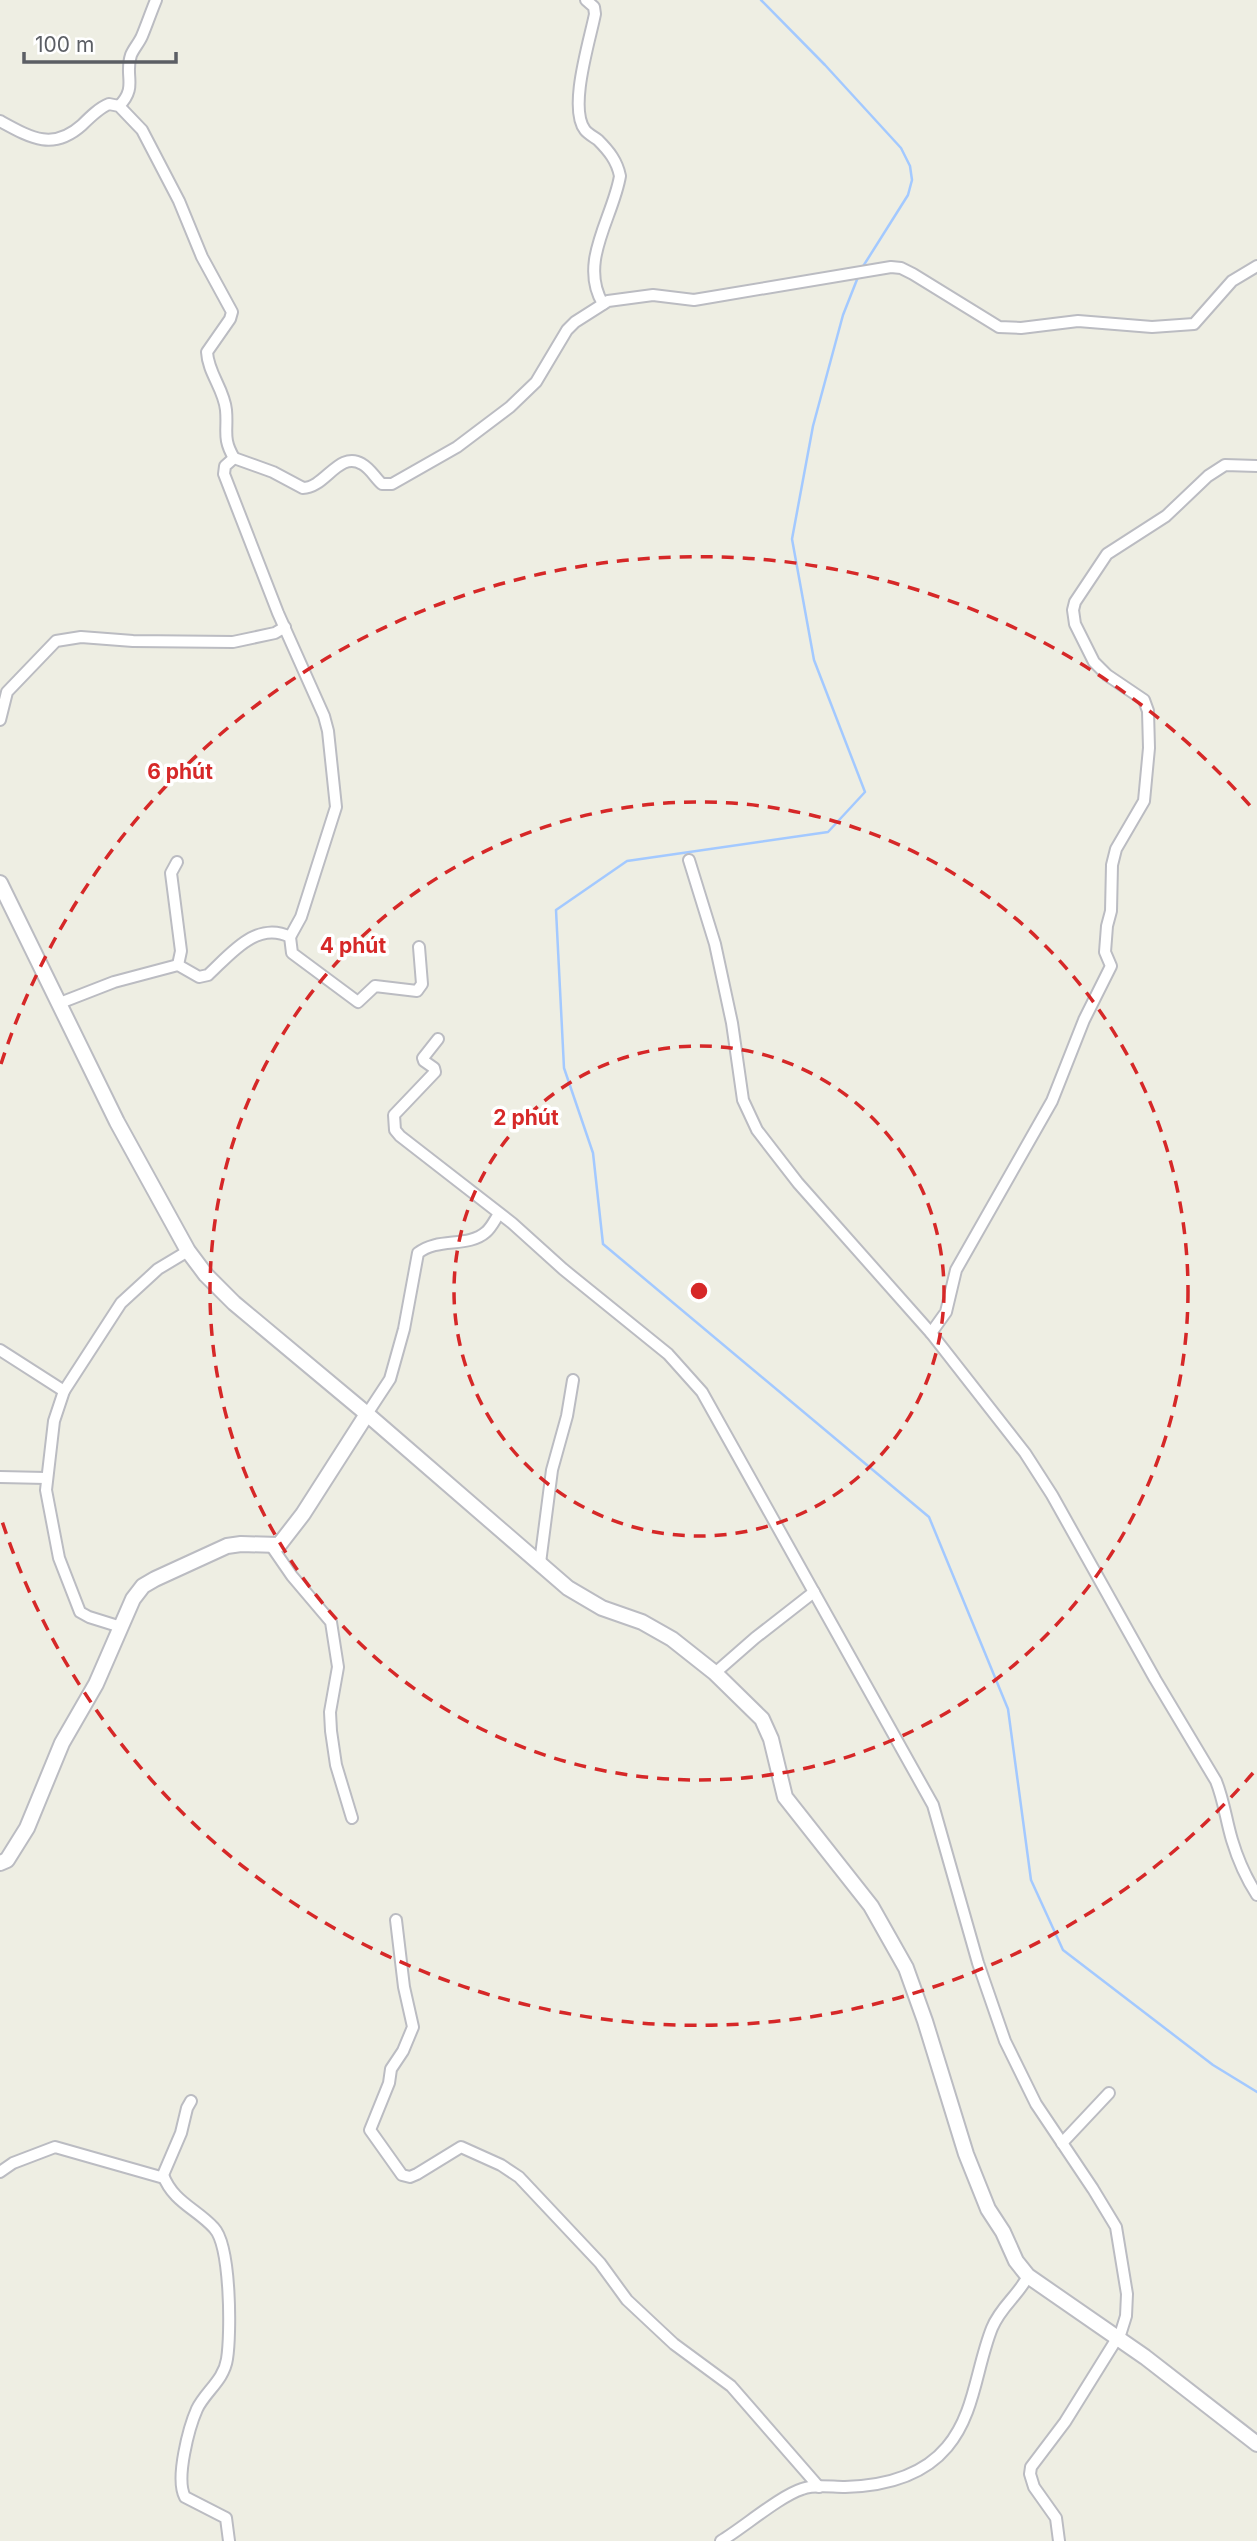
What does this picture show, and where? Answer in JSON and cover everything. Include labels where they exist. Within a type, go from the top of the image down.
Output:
[{"type":"street","points":[[119,106],[127,98],[130,89],[129,68],[132,52],[142,37],[156,0]]},
{"type":"street","points":[[586,0],[594,7],[595,14],[580,86],[579,115],[585,131],[597,139],[617,162],[621,176],[593,270],[595,291],[603,304]]},
{"type":"street","points":[[0,121],[18,130],[54,141],[66,138],[109,104],[119,106],[142,130],[188,220],[202,257],[229,305],[230,319],[207,352],[210,371],[226,410],[226,446],[234,458],[274,472],[303,488],[314,485],[343,462],[354,460],[367,468],[382,484],[392,484],[457,447],[510,407],[537,382],[567,330],[575,322],[603,304],[619,298],[645,295],[694,300],[884,267],[901,268],[999,327],[1021,328],[1078,321],[1153,327],[1194,324],[1232,281],[1257,266]]},
{"type":"street","points":[[234,458],[225,466],[224,474],[285,628],[324,716],[336,799],[328,838],[301,918],[290,937],[292,953],[358,1002],[375,986],[417,991],[422,984],[419,947]]},
{"type":"street","points":[[931,1333],[946,1312],[956,1270],[1048,1110],[1083,1020],[1111,966],[1105,952],[1111,911],[1112,865],[1116,849],[1142,807],[1147,791],[1147,705],[1094,662],[1075,624],[1075,602],[1107,554],[1166,516],[1209,476],[1225,466],[1257,466]]},
{"type":"street","points":[[0,720],[7,692],[56,641],[81,637],[133,641],[233,642],[275,633],[285,628]]},
{"type":"street","points":[[689,860],[715,944],[732,1023],[743,1100],[757,1130],[797,1183],[931,1333],[1025,1453],[1079,1541],[1155,1679],[1216,1781],[1240,1865],[1257,1895]]},
{"type":"street","points":[[177,862],[171,873],[181,951],[178,965]]},
{"type":"street","points":[[0,883],[117,1122],[188,1251],[206,1275],[234,1303],[573,1592],[602,1608],[659,1630],[715,1673],[767,1727],[785,1797],[871,1906],[901,1958],[925,2021],[979,2189],[1016,2261],[1028,2276],[1119,2338],[1257,2444]]},
{"type":"street","points":[[60,1003],[114,982],[178,965],[203,977],[249,937],[261,933],[285,934],[290,937]]},
{"type":"street","points":[[438,1039],[423,1058],[435,1072],[394,1115],[395,1129],[400,1136],[499,1213],[668,1354],[688,1375],[717,1418],[933,1805],[978,1962],[1005,2041],[1036,2104],[1116,2227],[1127,2294],[1126,2316],[1119,2338],[1065,2422],[1031,2467],[1034,2487],[1056,2518],[1059,2541]]},
{"type":"street","points":[[0,1863],[6,1860],[27,1828],[62,1743],[96,1684],[133,1599],[143,1586],[155,1579],[227,1546],[279,1545],[382,1395],[390,1379],[404,1329],[418,1253],[436,1243],[458,1241],[485,1233],[499,1213]]},
{"type":"street","points":[[121,1627],[89,1617],[80,1612],[75,1603],[52,1529],[46,1478],[54,1421],[64,1391],[126,1298],[158,1269],[188,1251]]},
{"type":"street","points":[[0,1350],[64,1391]]},
{"type":"street","points":[[540,1563],[552,1470],[567,1416],[573,1380]]},
{"type":"street","points":[[0,1477],[46,1478]]},
{"type":"street","points":[[272,1547],[292,1576],[331,1622],[338,1667],[330,1712],[331,1731],[336,1765],[352,1818]]},
{"type":"street","points":[[715,1673],[814,1592]]},
{"type":"street","points":[[396,1920],[404,1987],[413,2027],[403,2052],[391,2069],[389,2083],[370,2130],[402,2175],[410,2177],[417,2174],[461,2147],[512,2171],[600,2263],[627,2300],[674,2344],[730,2386],[819,2487]]},
{"type":"street","points":[[1062,2143],[1109,2093]]},
{"type":"street","points":[[164,2178],[191,2101]]},
{"type":"street","points":[[0,2172],[13,2163],[55,2147],[164,2178],[183,2204],[217,2231],[223,2248],[229,2319],[227,2358],[225,2368],[197,2410],[180,2480],[185,2497],[226,2518],[229,2541]]},
{"type":"street","points":[[721,2541],[792,2493],[810,2487],[879,2484],[910,2475],[933,2461],[960,2430],[993,2326],[1001,2308],[1028,2276]]},
{"type":"waterway","points":[[761,0],[901,148],[910,166],[912,180],[908,195],[862,268]]},
{"type":"waterway","points":[[858,277],[843,315],[813,426],[792,539],[814,660],[865,792],[828,832],[627,861],[556,910],[564,1068],[593,1153],[603,1244],[929,1517],[1008,1709],[1031,1880],[1063,1950],[1213,2065],[1257,2092]]}]
